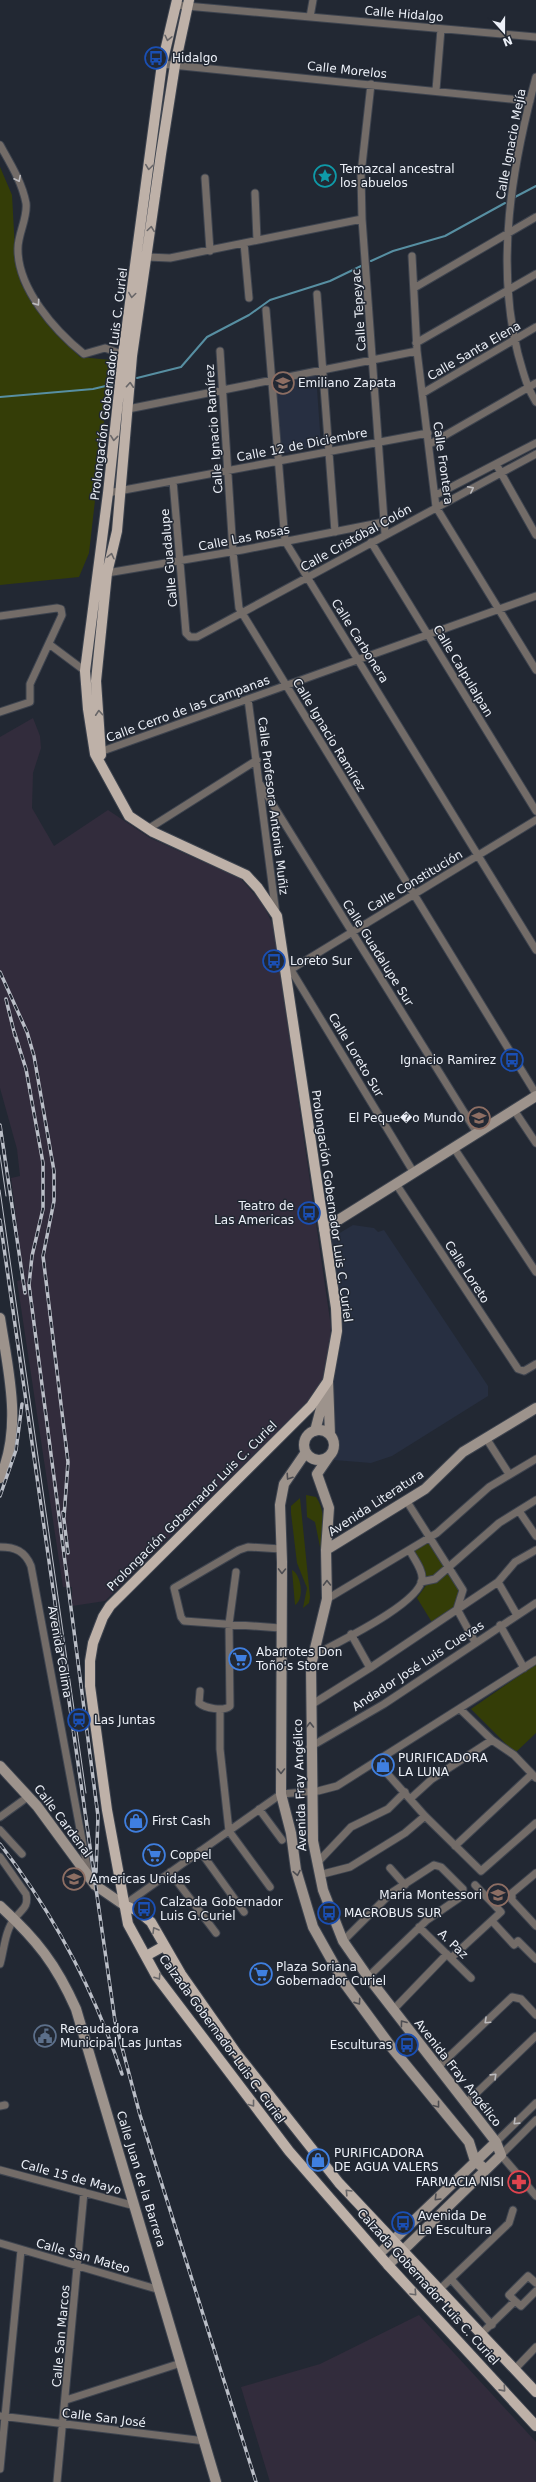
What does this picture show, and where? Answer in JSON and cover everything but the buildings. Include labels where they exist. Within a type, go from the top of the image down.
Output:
[{"type":"main road","name":"Prolongación Gobernador Luis C. Curiel","points":[[98,753],[96,681],[107,573],[117,531],[121,492],[128,410],[128,356],[162,64],[176,3]]},
{"type":"main road","name":"Prolongación Gobernador Luis C. Curiel","points":[[124,1905],[107,1810],[92,1708],[90,1661],[98,1628],[110,1606],[306,1412],[328,1381],[337,1331],[336,1308],[288,971],[277,916],[266,899],[246,875],[148,829],[129,816],[103,770],[98,753],[85,671],[117,410],[147,257],[175,65],[188,3]]},
{"type":"main road","name":"Calzada Gobernador Luis C. Curiel","points":[[124,1905],[146,1917],[181,1974],[250,2072],[339,2183],[480,2336],[536,2392]]},
{"type":"main road","name":"Calzada Gobernador Luis C. Curiel","points":[[124,1905],[128,1924],[158,1977],[236,2083],[289,2151],[388,2265],[536,2426]]},
{"type":"main road","points":[[146,1956],[164,1946]]},
{"type":"main road","points":[[236,2083],[250,2072]]},
{"type":"street","points":[[310,17],[312,0]]},
{"type":"street","name":"Calle Hidalgo","points":[[176,3],[188,3],[310,17],[536,37]]},
{"type":"street","points":[[436,90],[441,29]]},
{"type":"street","name":"Calle Morelos","points":[[162,64],[436,90],[530,101]]},
{"type":"street","name":"Calle Ignacio Mejía","points":[[536,77],[510,199],[507,290],[514,339],[527,388],[536,402]]},
{"type":"street","name":"Calle Tepeyac","points":[[371,84],[362,174],[362,219],[385,534]]},
{"type":"street","points":[[0,145],[21,186],[26,205],[18,249],[25,285],[36,304],[84,354],[105,348],[128,356]]},
{"type":"street","points":[[204,178],[210,251]]},
{"type":"street","points":[[255,193],[257,240]]},
{"type":"street","points":[[414,288],[536,217]]},
{"type":"street","points":[[147,257],[170,258],[210,251],[362,219]]},
{"type":"street","points":[[244,243],[250,298]]},
{"type":"street","name":"Calle Frontera","points":[[412,256],[417,347],[430,444],[436,507],[536,670]]},
{"type":"street","points":[[117,410],[128,410],[222,389],[373,359],[417,347],[507,290],[536,274]]},
{"type":"street","points":[[317,294],[335,532]]},
{"type":"street","name":"Calle Carbonera","points":[[266,310],[285,541],[359,659],[536,950]]},
{"type":"street","name":"Calle Santa Elena","points":[[423,393],[536,327]]},
{"type":"street","name":"Calle Ignacio Ramírez","points":[[220,351],[233,552],[238,602],[242,613],[536,1095]]},
{"type":"street","points":[[430,444],[536,383]]},
{"type":"street","name":"Calle 12 de Diciembre","points":[[108,493],[121,492],[428,433]]},
{"type":"street","points":[[436,495],[536,443]]},
{"type":"street","name":"Calle Cristóbal Colón","points":[[186,633],[190,637],[197,637],[385,534],[501,474],[536,454]]},
{"type":"street","points":[[496,464],[536,535]]},
{"type":"street","name":"Calle Guadalupe","points":[[173,481],[186,633]]},
{"type":"street","name":"Calle Las Rosas","points":[[107,573],[233,552],[384,522]]},
{"type":"street","name":"Calle Calpulalpan","points":[[371,542],[536,811]]},
{"type":"street","name":"Calle Cerro de las Campanas","points":[[98,753],[536,596]]},
{"type":"street","points":[[0,616],[57,608],[61,609],[62,615],[30,684],[30,702],[0,712]]},
{"type":"street","points":[[49,644],[85,671]]},
{"type":"street","name":"Calle Profesora Antonia Muñiz","points":[[248,699],[277,916]]},
{"type":"street","points":[[148,829],[257,760]]},
{"type":"street","name":"Calle Guadalupe Sur","points":[[260,784],[477,1133]]},
{"type":"street","name":"Calle Constitución","points":[[288,971],[536,820]]},
{"type":"street","name":"Calle Loreto Sur","points":[[288,971],[414,1173]]},
{"type":"street","points":[[324,1230],[536,1095]]},
{"type":"street","points":[[514,1110],[536,1143]]},
{"type":"street","points":[[454,1148],[536,1272]]},
{"type":"street","name":"Calle Loreto","points":[[396,1184],[521,1371],[534,1365]]},
{"type":"street","points":[[0,1318],[12,1426],[11,1440],[1,1473]]},
{"type":"street","points":[[534,1365],[536,1373]]},
{"type":"street","points":[[315,1431],[328,1381]]},
{"type":"street","points":[[328,1381],[332,1426],[330,1435],[334,1447],[330,1455],[317,1460],[306,1452],[305,1441],[309,1434],[315,1431],[323,1431],[330,1435]]},
{"type":"street","name":"Avenida Literatura","points":[[326,1550],[425,1489],[463,1452],[536,1408]]},
{"type":"street","points":[[486,1438],[509,1474]]},
{"type":"street","name":"Avenida Fray Angélico","points":[[306,1452],[282,1489],[280,1628],[281,1794],[291,1833],[296,1870],[302,1898],[322,1945],[345,1984],[377,2028],[468,2142],[475,2161]]},
{"type":"street","name":"Avenida Fray Angélico","points":[[330,1455],[317,1476],[329,1508],[326,1550],[328,1599],[313,1656],[310,1705],[313,1841],[319,1875],[343,1941],[368,1977],[437,2068],[496,2142],[501,2155],[536,2196]]},
{"type":"street","points":[[328,1599],[410,1551],[429,1538],[509,1474],[536,1459]]},
{"type":"street","points":[[406,1500],[463,1590],[458,1609],[475,1642]]},
{"type":"street","points":[[421,1582],[435,1579],[500,1523],[536,1500]]},
{"type":"street","points":[[519,1511],[536,1536]]},
{"type":"street","name":"Avenida Colima","points":[[0,1547],[17,1549],[26,1556],[31,1566],[88,1876]]},
{"type":"street","points":[[280,1628],[187,1621],[181,1617],[174,1588],[239,1550],[248,1547],[281,1548]]},
{"type":"street","points":[[310,1705],[370,1668],[498,1582],[515,1562],[536,1550]]},
{"type":"street","points":[[313,1656],[351,1634],[387,1616],[418,1590],[421,1582],[420,1568],[410,1551]]},
{"type":"street","points":[[200,1691],[199,1703],[201,1705],[220,1709],[229,1708],[229,1624],[236,1572]]},
{"type":"street","points":[[498,1582],[516,1615]]},
{"type":"street","name":"Andador José Luis Cuevas","points":[[310,1746],[384,1704],[475,1642],[536,1603]]},
{"type":"street","points":[[500,1626],[524,1668]]},
{"type":"street","points":[[351,1634],[370,1668]]},
{"type":"street","points":[[124,1905],[281,1794],[312,1792],[337,1786],[536,1660]]},
{"type":"street","points":[[220,1709],[220,1749],[229,1830],[270,1887]]},
{"type":"street","points":[[455,1846],[534,1776],[514,1755],[492,1740],[460,1709]]},
{"type":"street","points":[[410,1799],[432,1780],[492,1740]]},
{"type":"street","points":[[377,1762],[405,1792],[424,1816],[481,1871],[536,1822]]},
{"type":"street","name":"Calle Cardenal","points":[[0,1766],[28,1796],[100,1891],[124,1905]]},
{"type":"street","points":[[317,1863],[351,1827],[388,1809],[405,1792]]},
{"type":"street","points":[[0,1817],[28,1796]]},
{"type":"street","points":[[259,1809],[282,1840]]},
{"type":"street","points":[[319,1875],[350,1867],[405,1833],[424,1816]]},
{"type":"street","points":[[0,1830],[22,1854]]},
{"type":"street","points":[[200,1851],[244,1912]]},
{"type":"street","points":[[0,1857],[26,1894],[28,1901],[26,1907],[14,1919],[8,1933],[0,1964]]},
{"type":"street","points":[[343,1941],[391,1893],[434,1866],[438,1865],[463,1889],[464,1892],[462,1896],[419,1927],[368,1977]]},
{"type":"street","points":[[390,1868],[405,1885]]},
{"type":"street","points":[[170,1872],[216,1933]]},
{"type":"street","points":[[536,1873],[512,1893],[512,1900],[536,1926]]},
{"type":"street","points":[[393,2010],[449,1956],[501,1912],[475,1885]]},
{"type":"street","name":"Calle Juan de la Barrera","points":[[0,1906],[47,1954],[61,1977],[76,2009],[136,2206],[216,2482]]},
{"type":"street","points":[[492,1921],[514,1945],[518,1941],[536,1960]]},
{"type":"street","name":"A. Paz","points":[[419,1927],[471,1978]]},
{"type":"street","points":[[437,2068],[512,1997],[517,1997],[536,2014]]},
{"type":"street","points":[[466,2103],[536,2036]]},
{"type":"street","points":[[379,2254],[536,2103]]},
{"type":"street","points":[[388,2265],[403,2252],[536,2120]]},
{"type":"street","points":[[475,2161],[485,2169]]},
{"type":"street","name":"Calle 15 de Mayo","points":[[0,2170],[136,2206]]},
{"type":"street","name":"Calle San Marcos","points":[[57,2482],[66,2400],[84,2192]]},
{"type":"street","points":[[439,2290],[509,2224],[513,2210]]},
{"type":"street","name":"Calle San Mateo","points":[[0,2243],[160,2290]]},
{"type":"street","points":[[0,2469],[3,2416],[20,2250]]},
{"type":"street","points":[[535,2282],[528,2276],[509,2295],[521,2306],[536,2291]]},
{"type":"street","points":[[451,2279],[492,2325]]},
{"type":"street","points":[[480,2336],[515,2301]]},
{"type":"street","points":[[514,2370],[536,2347]]},
{"type":"street","points":[[66,2400],[181,2364]]},
{"type":"street","name":"Calle San José","points":[[3,2416],[205,2441]]},
{"type":"shaded area","points":[[316,375],[321,445],[281,454],[275,383]]},
{"type":"shaded area","points":[[33,718],[40,736],[41,748],[33,773],[32,808],[54,846],[108,810],[150,838],[241,879],[263,904],[273,925],[331,1327],[329,1353],[322,1382],[306,1403],[105,1601],[72,1606],[72,1587],[63,1587],[17,1281],[24,1279],[11,1178],[20,1176],[17,1149],[0,1088],[0,737]]},
{"type":"shaded area","points":[[353,1225],[374,1228],[378,1232],[384,1230],[488,1386],[488,1396],[392,1456],[371,1463],[334,1460],[333,1392],[335,1367],[340,1350],[328,1240]]},
{"type":"shaded area","points":[[419,2315],[536,2442],[536,2482],[270,2482],[241,2387],[320,2364]]},
{"type":"green space","points":[[0,167],[12,195],[15,250],[21,284],[56,333],[80,357],[111,360],[89,553],[79,577],[0,585]]},
{"type":"green space","points":[[306,1495],[316,1497],[322,1510],[323,1524],[321,1552],[315,1522],[307,1517]]},
{"type":"green space","points":[[300,1498],[310,1597],[309,1603],[303,1608],[307,1588],[297,1563],[291,1513],[291,1506]]},
{"type":"green space","points":[[428,1540],[461,1590],[457,1607],[433,1624],[417,1598],[427,1584],[413,1552]]},
{"type":"green space","points":[[292,1570],[298,1576],[301,1587],[300,1598],[295,1605]]},
{"type":"green space","points":[[536,1664],[536,1733],[515,1753],[471,1709]]},
{"type":"waterway","points":[[515,197],[536,186]]},
{"type":"waterway","points":[[371,261],[393,251],[445,236],[505,203]]},
{"type":"waterway","points":[[137,378],[181,367],[207,337],[249,315],[270,300],[330,281],[361,266]]},
{"type":"waterway","points":[[0,397],[93,389],[114,384]]},
{"type":"tram line","points":[[0,1155],[6,1196]]},
{"type":"tram line","points":[[0,1190],[86,1793]]},
{"type":"railway","points":[[0,972],[27,1032],[34,1056],[54,1171],[54,1201],[43,1256],[68,1462],[64,1517]]},
{"type":"railway","points":[[6,999],[15,1036]]},
{"type":"railway","points":[[14,1031],[26,1069],[43,1163],[43,1209],[32,1256],[29,1285],[98,1816],[96,1872]]},
{"type":"railway","points":[[0,1125],[25,1293]]},
{"type":"railway","points":[[0,1220],[115,2021],[140,2115],[256,2482]]},
{"type":"railway","points":[[0,1496],[16,1450],[22,1404]]},
{"type":"railway","points":[[63,1512],[68,1553]]},
{"type":"railway","points":[[0,1844],[38,1898],[71,1954],[99,2012],[122,2074]]},
{"type":"place","name":"Hidalgo","points":[[156,58]]},
{"type":"place","name":"Temazcal ancestral los abuelos","points":[[325,176]]},
{"type":"place","name":"Emiliano Zapata","points":[[283,383]]},
{"type":"place","name":"Loreto Sur","points":[[274,961]]},
{"type":"place","name":"Ignacio Ramirez","points":[[512,1060]]},
{"type":"place","name":"El Peque�o Mundo","points":[[479,1118]]},
{"type":"place","name":"Teatro de Las Americas","points":[[309,1213]]},
{"type":"place","name":"Abarrotes Don Toño's Store","points":[[240,1659]]},
{"type":"place","name":"Las Juntas","points":[[79,1720]]},
{"type":"place","name":"PURIFICADORA LA LUNA","points":[[383,1765]]},
{"type":"place","name":"First Cash","points":[[136,1821]]},
{"type":"place","name":"Coppel","points":[[154,1855]]},
{"type":"place","name":"Americas Unidas","points":[[74,1879]]},
{"type":"place","name":"Maria Montessori","points":[[498,1895]]},
{"type":"place","name":"Calzada Gobernador Luis G.Curiel","points":[[144,1909]]},
{"type":"place","name":"MACROBUS SUR","points":[[329,1913]]},
{"type":"place","name":"Plaza Soriana Gobernador Curiel","points":[[261,1974]]},
{"type":"place","name":"Recaudadora Municipal Las Juntas","points":[[45,2036]]},
{"type":"place","name":"Esculturas","points":[[407,2045]]},
{"type":"place","name":"PURIFICADORA DE AGUA VALERS","points":[[318,2160]]},
{"type":"place","name":"FARMACIA NISI","points":[[519,2182]]},
{"type":"place","name":"Avenida De La Escultura","points":[[403,2223]]}]
